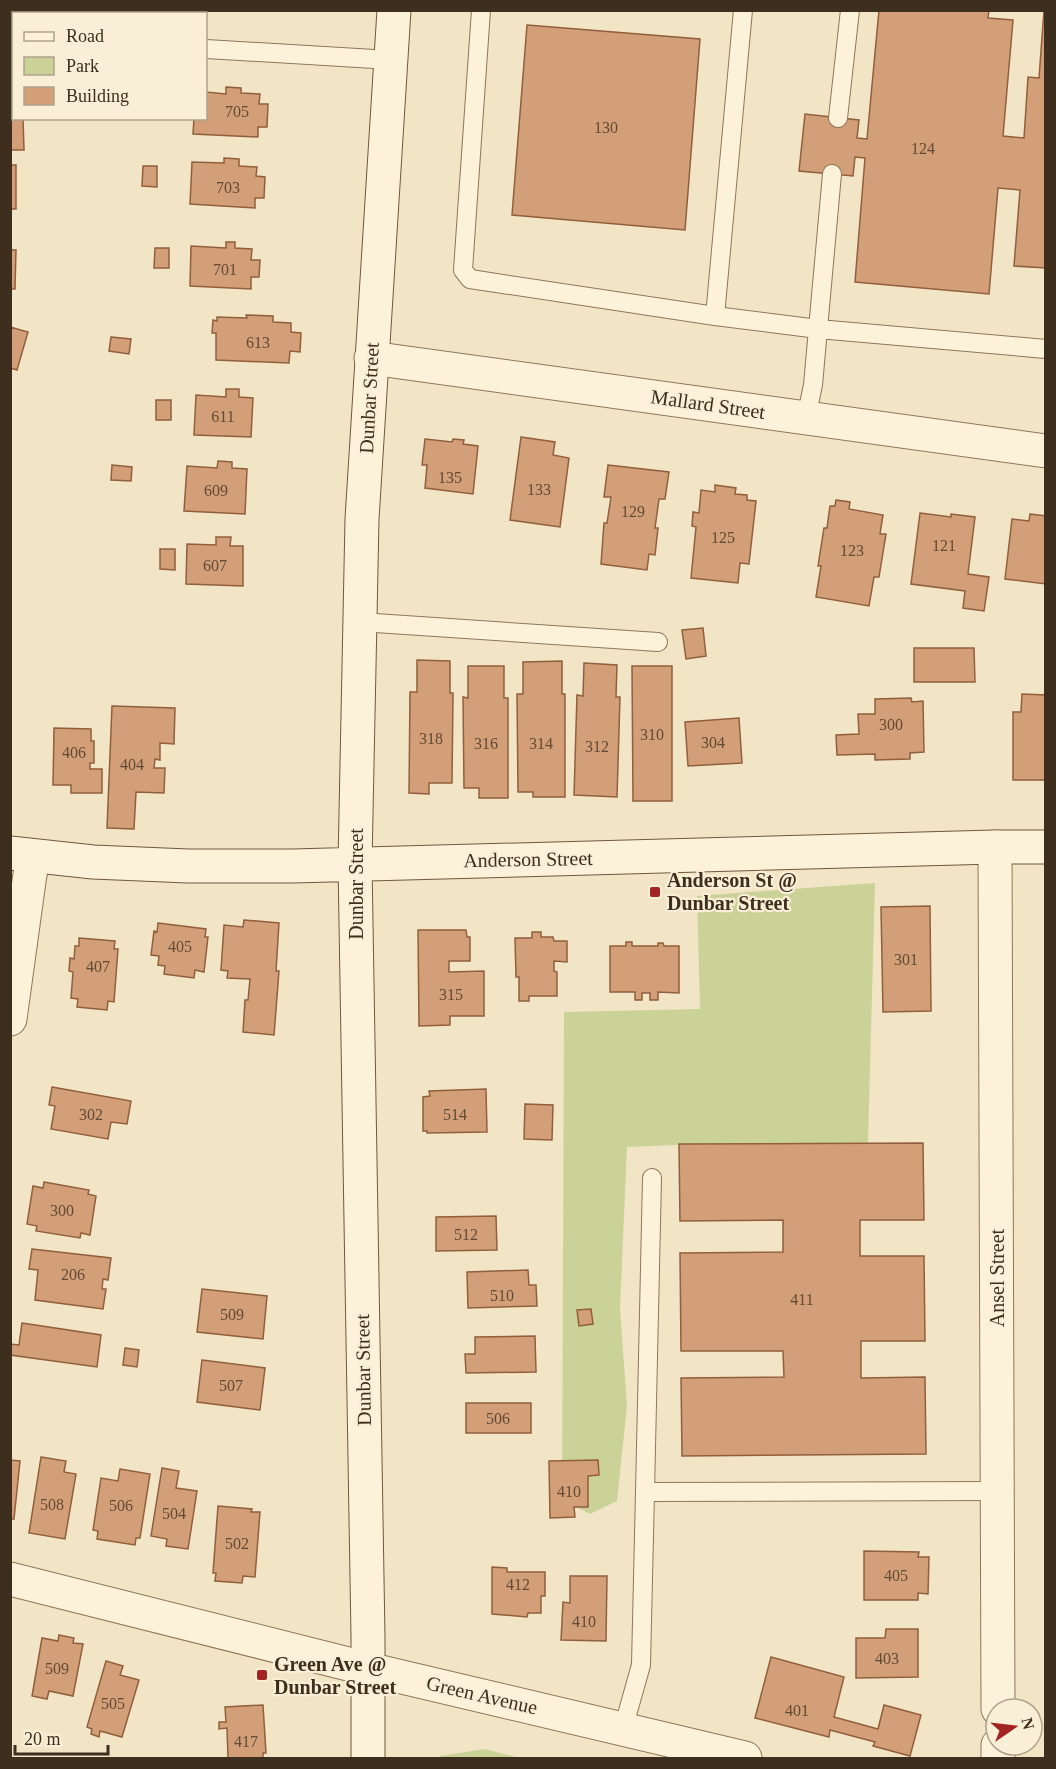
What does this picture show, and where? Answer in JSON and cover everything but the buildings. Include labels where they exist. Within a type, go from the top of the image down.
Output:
[{"type":"street","name":"Dunbar Street","points":[[368,1758],[355,863],[362,519],[394,10]]},
{"type":"street","name":"Mallard Street","points":[[371,358],[1046,451]]},
{"type":"street","name":"Ansel Street","points":[[995,847],[998,1697]]},
{"type":"street","name":"Anderson Street","points":[[22,854],[93,862],[188,866],[293,866],[1046,847]]},
{"type":"street","points":[[10,1019],[22,854]]},
{"type":"street","name":"Green Avenue","points":[[10,1579],[368,1669],[745,1758]]},
{"type":"lane","points":[[481,10],[463,270],[470,279],[818,329],[1046,349]]},
{"type":"lane","points":[[715,316],[743,10]]},
{"type":"lane","points":[[838,118],[850,10]]},
{"type":"lane","points":[[207,49],[391,60]]},
{"type":"lane","points":[[806,418],[813,385],[832,174]]},
{"type":"lane","points":[[360,622],[658,642]]},
{"type":"lane","points":[[623,1729],[641,1665],[652,1178]]},
{"type":"lane","points":[[645,1492],[997,1491]]},
{"type":"green space","points":[[875,883],[868,1143],[627,1147],[620,1309],[627,1406],[617,1501],[590,1514],[562,1500],[564,1012],[700,1009],[697,896]]},
{"type":"green space","points":[[485,1749],[520,1758],[440,1758],[440,1756]]},
{"type":"place","name":"Anderson St @ Dunbar Street","points":[[655,892]]},
{"type":"place","name":"Green Ave @ Dunbar Street","points":[[262,1675]]}]
